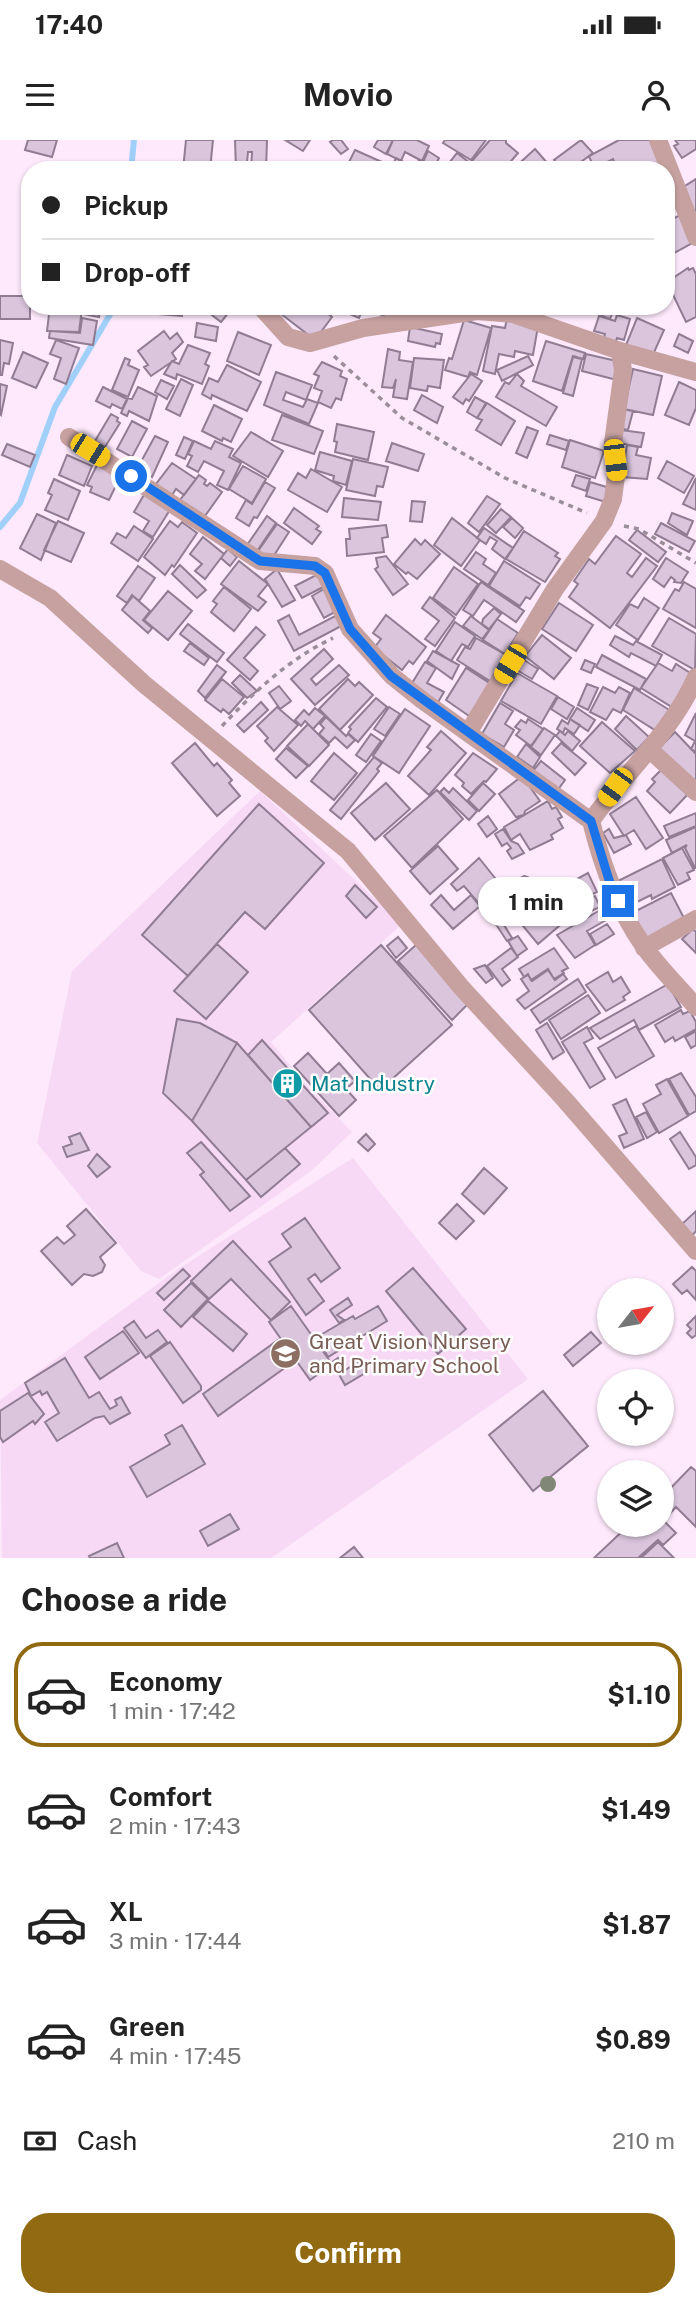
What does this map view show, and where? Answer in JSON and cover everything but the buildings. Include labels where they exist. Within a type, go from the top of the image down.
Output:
[{"type":"street","points":[[658,140],[666,161]]},
{"type":"street","points":[[675,184],[695,235]]},
{"type":"street","points":[[268,315],[288,337],[304,342],[318,341],[363,328],[450,315]]},
{"type":"street","points":[[516,315],[620,351],[696,372]]},
{"type":"street","points":[[468,733],[555,589],[604,521],[613,499],[617,476],[613,443],[623,370],[620,351]]},
{"type":"street","points":[[69,437],[260,561],[315,566],[325,573],[350,629],[391,676],[591,821],[609,880],[644,948],[696,1007]]},
{"type":"street","points":[[0,569],[50,598],[144,684],[348,851],[461,987],[565,1100],[696,1251]]},
{"type":"street","points":[[591,821],[615,787],[650,750],[694,689]]},
{"type":"street","points":[[650,750],[696,792]]},
{"type":"street","points":[[644,948],[696,919]]},
{"type":"path","points":[[318,341],[402,418],[505,478],[604,521],[639,529],[696,563]]},
{"type":"path","points":[[210,739],[242,704],[301,653],[350,629]]},
{"type":"shaded area","points":[[260,791],[402,924],[271,1042],[308,1087],[352,1132],[311,1171],[159,1279],[141,1271],[37,1143],[72,971]]},
{"type":"shaded area","name":"Great Vision Nursery and Primary School","points":[[353,1158],[528,1379],[271,1558],[2,1558],[0,1400],[178,1269]]},
{"type":"waterway","points":[[132,161],[134,140]]},
{"type":"waterway","points":[[0,527],[20,503],[55,407],[110,315]]},
{"type":"place","name":"Mat Industry","points":[[288,1084]]},
{"type":"place","name":"Great Vision Nursery and Primary School","points":[[286,1354]]},
{"type":"route","points":[[131,476],[260,561],[315,566],[325,573],[350,629],[391,676],[591,821],[597,847],[618,901]]}]
